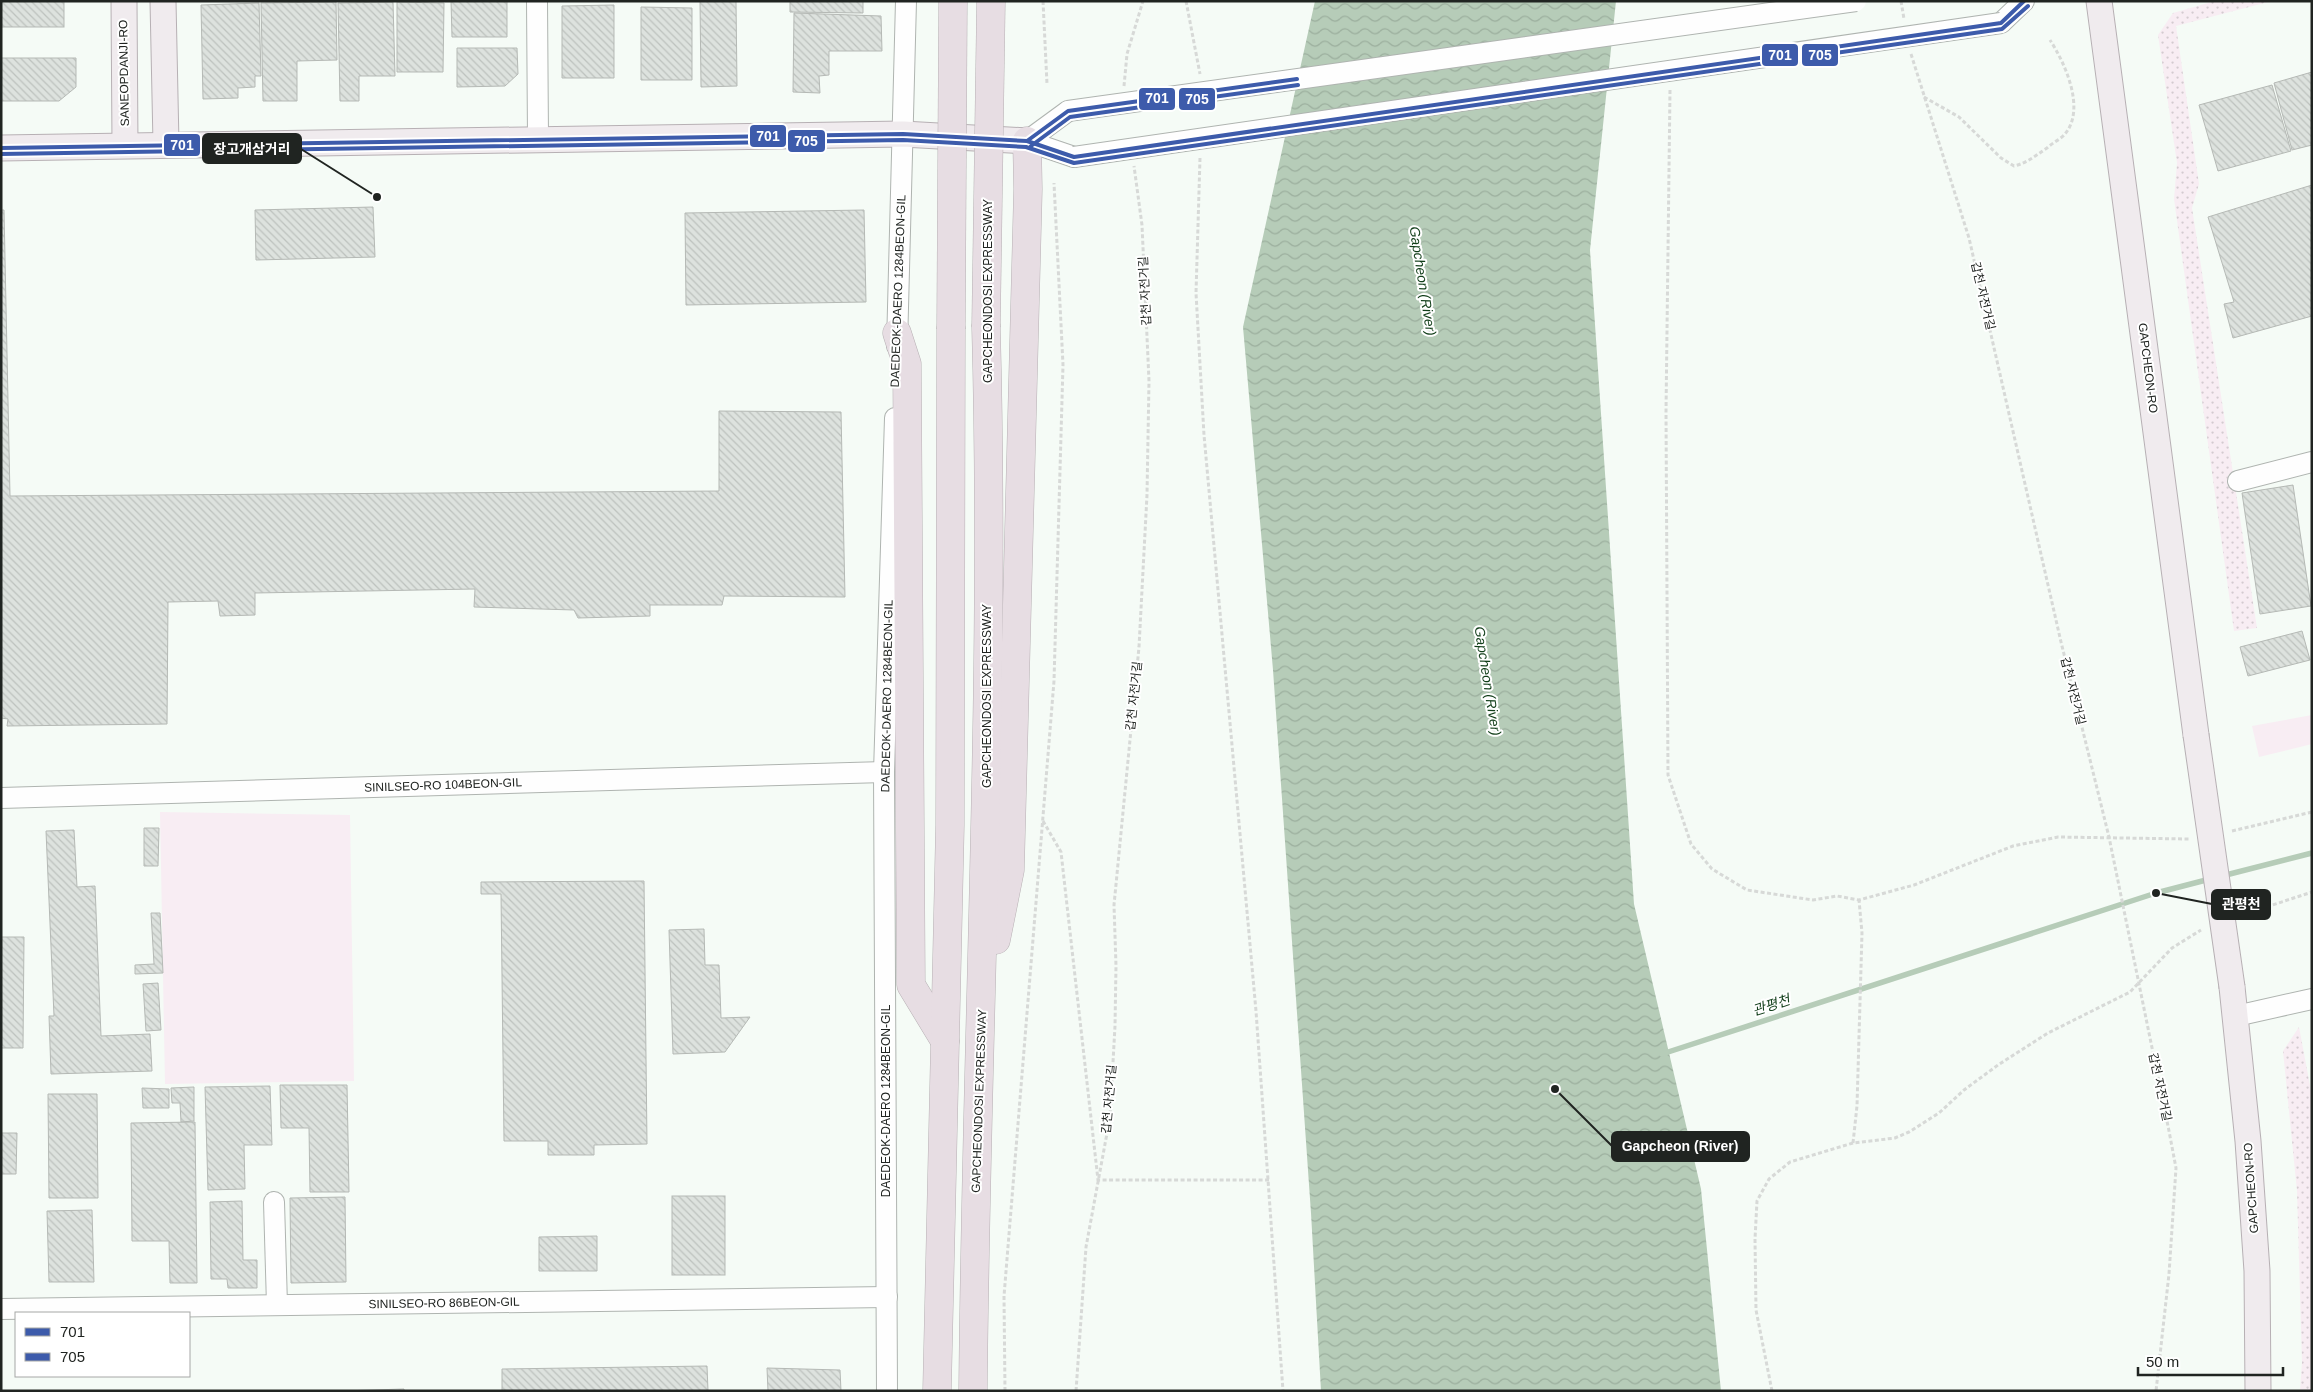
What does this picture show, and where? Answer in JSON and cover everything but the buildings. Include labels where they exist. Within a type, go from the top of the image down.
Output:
[{"type":"highway","points":[[937,1391],[950,825],[952,1]]},
{"type":"highway","name":"GAPCHEONDOSI EXPRESSWAY","points":[[973,1391],[974,1240],[987,820],[986,327],[992,1]]},
{"type":"highway","points":[[981,1010],[1010,870],[1028,189],[1027,141]]},
{"type":"highway","points":[[897,333],[907,364],[911,985],[945,1041]]},
{"type":"main road","name":"SANEOPDANJI-RO","points":[[124,1],[125,145]]},
{"type":"main road","points":[[163,1],[166,144]]},
{"type":"main road","name":"GAPCHEON-RO","points":[[2099,1],[2196,735],[2236,1016],[2257,1271],[2258,1391]]},
{"type":"main road","points":[[1,148],[538,138],[902,134],[1027,141]]},
{"type":"street","points":[[537,1],[538,138]]},
{"type":"street","name":"DAEDEOK-DAERO 1284BEON-GIL","points":[[887,1391],[884,772],[906,1]]},
{"type":"street","points":[[1027,141],[1068,111],[1856,1]]},
{"type":"street","points":[[1027,141],[1074,156],[2001,23],[2024,1]]},
{"type":"street","points":[[2238,481],[2312,462]]},
{"type":"street","name":"SINILSEO-RO 104BEON-GIL","points":[[1,798],[884,772]]},
{"type":"street","points":[[2236,1016],[2312,999]]},
{"type":"street","points":[[274,1202],[277,1305]]},
{"type":"street","name":"SINILSEO-RO 86BEON-GIL","points":[[1,1309],[887,1297]]},
{"type":"path","points":[[1043,1],[1047,84]]},
{"type":"path","points":[[1125,93],[1127,54],[1143,1]]},
{"type":"path","points":[[1186,1],[1200,79]]},
{"type":"path","points":[[1901,2],[1904,21]]},
{"type":"path","points":[[1923,96],[1959,117],[2001,158],[2014,166],[2027,163],[2065,134],[2074,117],[2072,92],[2060,56],[2050,40]]},
{"type":"path","name":"갑천 자전거길","points":[[1910,49],[1923,96],[1969,238],[2061,642],[2109,837],[2176,1168],[2169,1274],[2156,1391]]},
{"type":"path","points":[[1670,83],[1666,412],[1668,775],[1691,844],[1712,869],[1746,890],[1813,900],[1837,896],[1859,900],[1914,886],[2014,846],[2058,837],[2109,837]]},
{"type":"path","points":[[1200,156],[1196,293],[1204,435],[1269,1180],[1283,1391]]},
{"type":"path","name":"갑천 자전거길","points":[[1076,1391],[1086,1247],[1110,1117],[1115,1026],[1114,906],[1139,647],[1147,495],[1149,381],[1142,225],[1133,159]]},
{"type":"path","points":[[1005,1391],[1004,1296],[1054,681],[1062,341],[1054,183]]},
{"type":"path","points":[[1042,820],[1061,852],[1098,1180],[1269,1180]]},
{"type":"path","points":[[1853,1143],[1857,1106],[1862,933],[1859,900]]},
{"type":"path","points":[[1772,1391],[1756,1310],[1755,1238],[1757,1201],[1769,1179],[1790,1162],[1853,1143],[1895,1138],[1909,1132],[1939,1113],[1964,1090],[1998,1064],[2048,1032],[2130,992],[2138,983]]},
{"type":"shaded area","points":[[2215,1],[2272,1],[2176,26],[2199,184],[2192,208],[2257,628],[2234,631],[2174,199],[2177,163],[2158,35],[2173,13]]},
{"type":"shaded area","points":[[2312,715],[2312,744],[2259,757],[2252,726]]},
{"type":"shaded area","points":[[160,812],[350,815],[354,1081],[165,1084]]},
{"type":"shaded area","points":[[2299,1027],[2312,1096],[2312,1391],[2300,1391],[2302,1362],[2297,1191],[2283,1051]]},
{"type":"water","points":[[1315,1],[1616,1],[1590,250],[1634,904],[1701,1189],[1721,1391],[1321,1391],[1311,1213],[1273,670],[1243,327]]},
{"type":"waterway","name":"관평천","points":[[2222,876],[2312,853]]},
{"type":"waterway","name":"관평천","points":[[1662,1054],[2156,893],[2210,879]]},
{"type":"transit line","name":"701","points":[[1,148],[903,134],[1027,141],[1074,157],[2001,23],[2024,1]]},
{"type":"transit line","name":"705","points":[[1,154],[903,140],[1026,147],[1074,163],[2002,29],[2028,6]]},
{"type":"transit line","name":"701","points":[[1027,141],[1068,111],[1297,79]]},
{"type":"transit line","name":"705","points":[[1031,146],[1070,117],[1298,85]]},
{"type":"place","name":"장고개삼거리","points":[[377,197]]},
{"type":"place","name":"관평천","points":[[2156,893]]},
{"type":"place","name":"Gapcheon (River)","points":[[1555,1089]]}]
